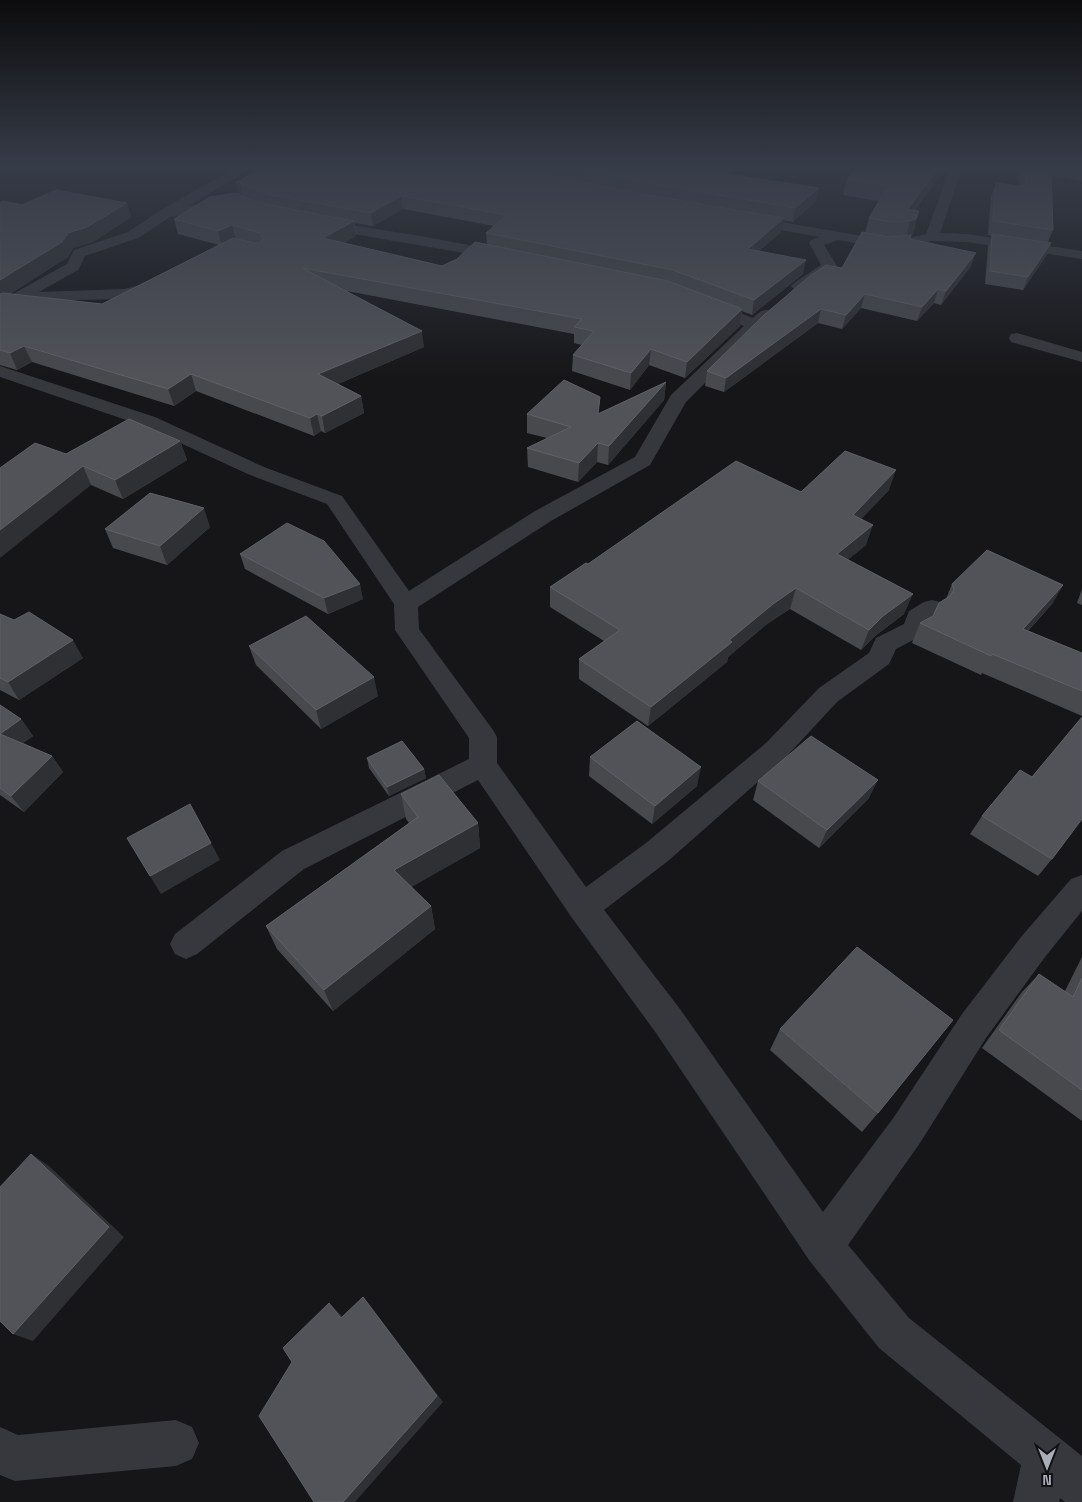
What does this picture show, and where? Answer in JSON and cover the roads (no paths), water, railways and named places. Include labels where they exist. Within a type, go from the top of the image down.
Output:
[{"type":"street","points":[[0,306],[73,267],[79,253],[124,238]]},
{"type":"street","points":[[402,238],[518,259]]},
{"type":"street","points":[[406,604],[543,516],[643,461],[678,399],[754,324],[785,298],[829,266],[816,243],[830,238]]},
{"type":"street","points":[[849,238],[886,244],[906,243],[927,238]]},
{"type":"street","points":[[968,238],[1082,255]]},
{"type":"street","points":[[17,297],[124,294],[163,284],[170,280]]},
{"type":"street","points":[[690,298],[754,324]]},
{"type":"street","points":[[1017,338],[1082,357]]},
{"type":"street","points":[[0,371],[148,421],[257,471],[335,500],[406,604],[407,630],[483,737],[483,765],[583,908],[668,1021],[823,1246],[894,1333],[1082,1486]]},
{"type":"street","points":[[583,908],[656,852],[769,756],[828,695],[880,658],[885,644],[914,628],[918,617],[932,608]]},
{"type":"street","points":[[186,944],[293,860],[483,765]]},
{"type":"street","points":[[823,1246],[907,1130],[974,1026],[1033,947],[1082,888]]},
{"type":"street","points":[[0,1450],[15,1458],[176,1443]]},
{"type":"street","points":[[1036,1502],[1046,1455]]}]
